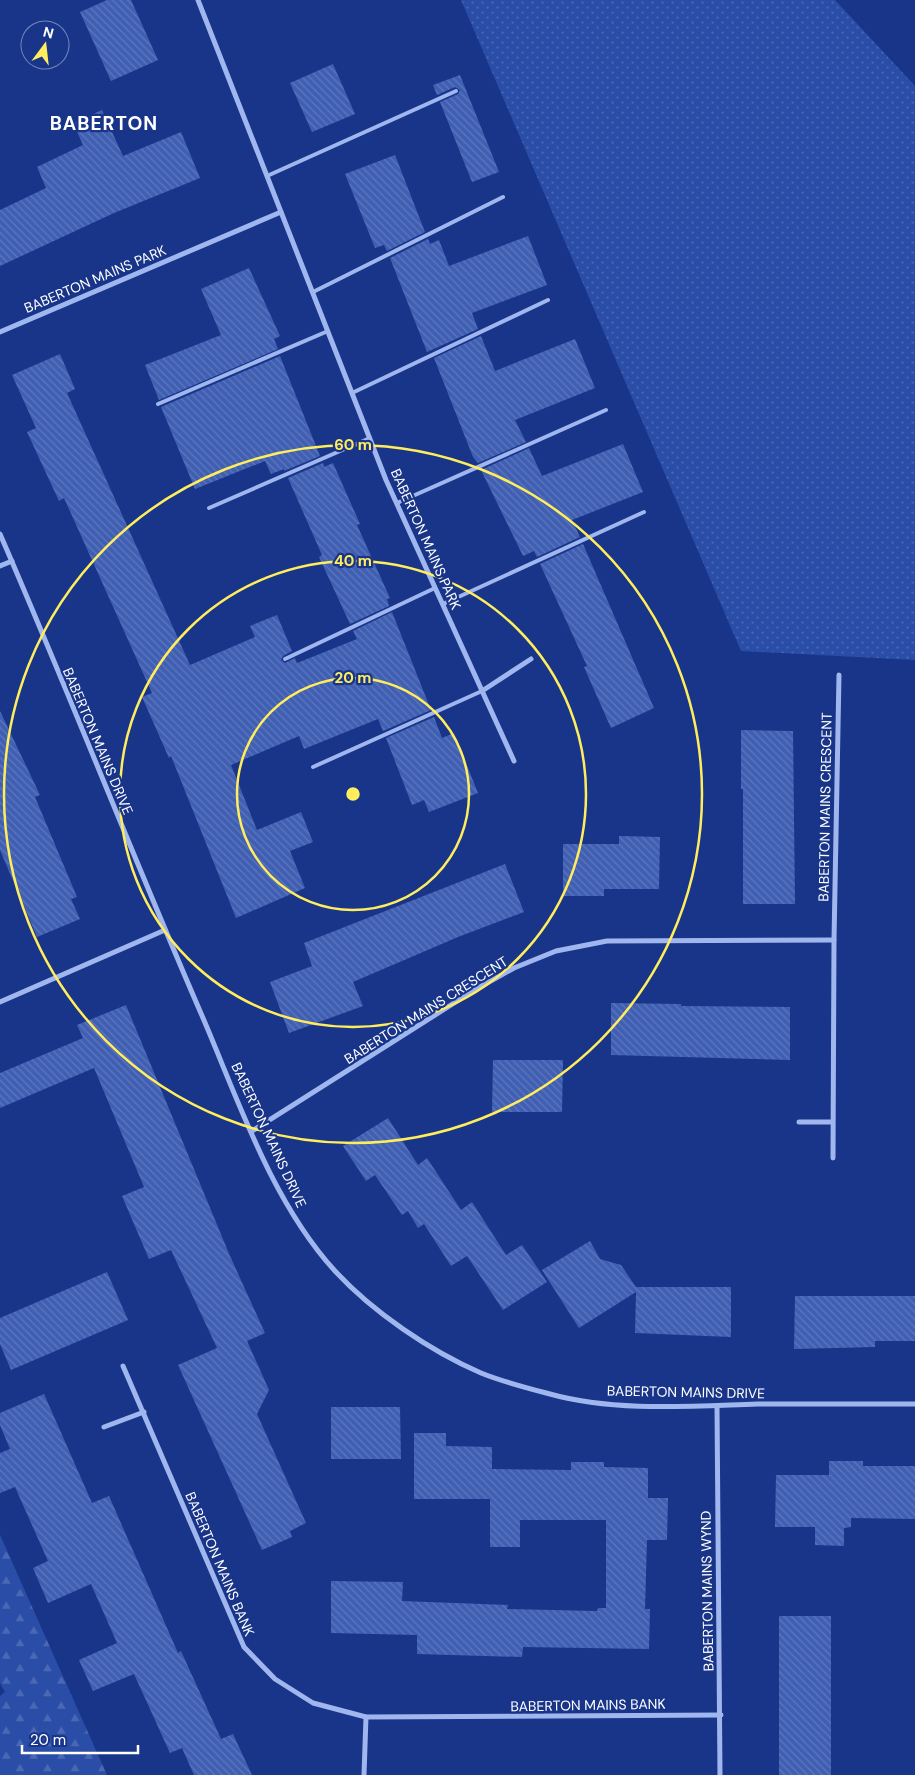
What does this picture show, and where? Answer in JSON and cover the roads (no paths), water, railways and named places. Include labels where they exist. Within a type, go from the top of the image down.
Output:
[{"type":"street","name":"BABERTON MAINS PARK","points":[[198,0],[370,438],[397,503],[514,761]]},
{"type":"street","name":"BABERTON MAINS PARK","points":[[0,332],[281,212]]},
{"type":"street","name":"BABERTON MAINS DRIVE","points":[[0,534],[165,930],[252,1131],[285,1200],[308,1237],[336,1272],[379,1310],[425,1344],[482,1373],[554,1396],[610,1404],[717,1406],[915,1404]]},
{"type":"street","points":[[0,566],[12,561]]},
{"type":"street","points":[[482,691],[531,659]]},
{"type":"street","name":"BABERTON MAINS CRESCENT","points":[[833,1158],[834,940],[839,675]]},
{"type":"street","points":[[0,1002],[165,930]]},
{"type":"street","name":"BABERTON MAINS CRESCENT","points":[[252,1131],[474,991],[514,968],[556,951],[607,941],[834,940]]},
{"type":"street","points":[[800,1122],[832,1122]]},
{"type":"street","name":"BABERTON MAINS BANK","points":[[122,1366],[144,1412],[244,1647],[275,1679],[313,1703],[366,1717],[721,1715]]},
{"type":"street","name":"BABERTON MAINS WYND","points":[[717,1406],[716,1541],[721,1715],[720,1775]]},
{"type":"street","points":[[104,1427],[144,1412]]},
{"type":"street","points":[[364,1775],[366,1717]]},
{"type":"lane","points":[[267,176],[456,91]]},
{"type":"lane","points":[[313,292],[503,197]]},
{"type":"lane","points":[[352,393],[548,300]]},
{"type":"lane","points":[[158,404],[328,331]]},
{"type":"lane","points":[[397,503],[606,410]]},
{"type":"lane","points":[[209,508],[370,438]]},
{"type":"lane","points":[[443,604],[644,512]]},
{"type":"lane","points":[[285,659],[435,588]]},
{"type":"lane","points":[[313,767],[482,691]]},
{"type":"district","name":"BABERTON","points":[[104,123]]}]
